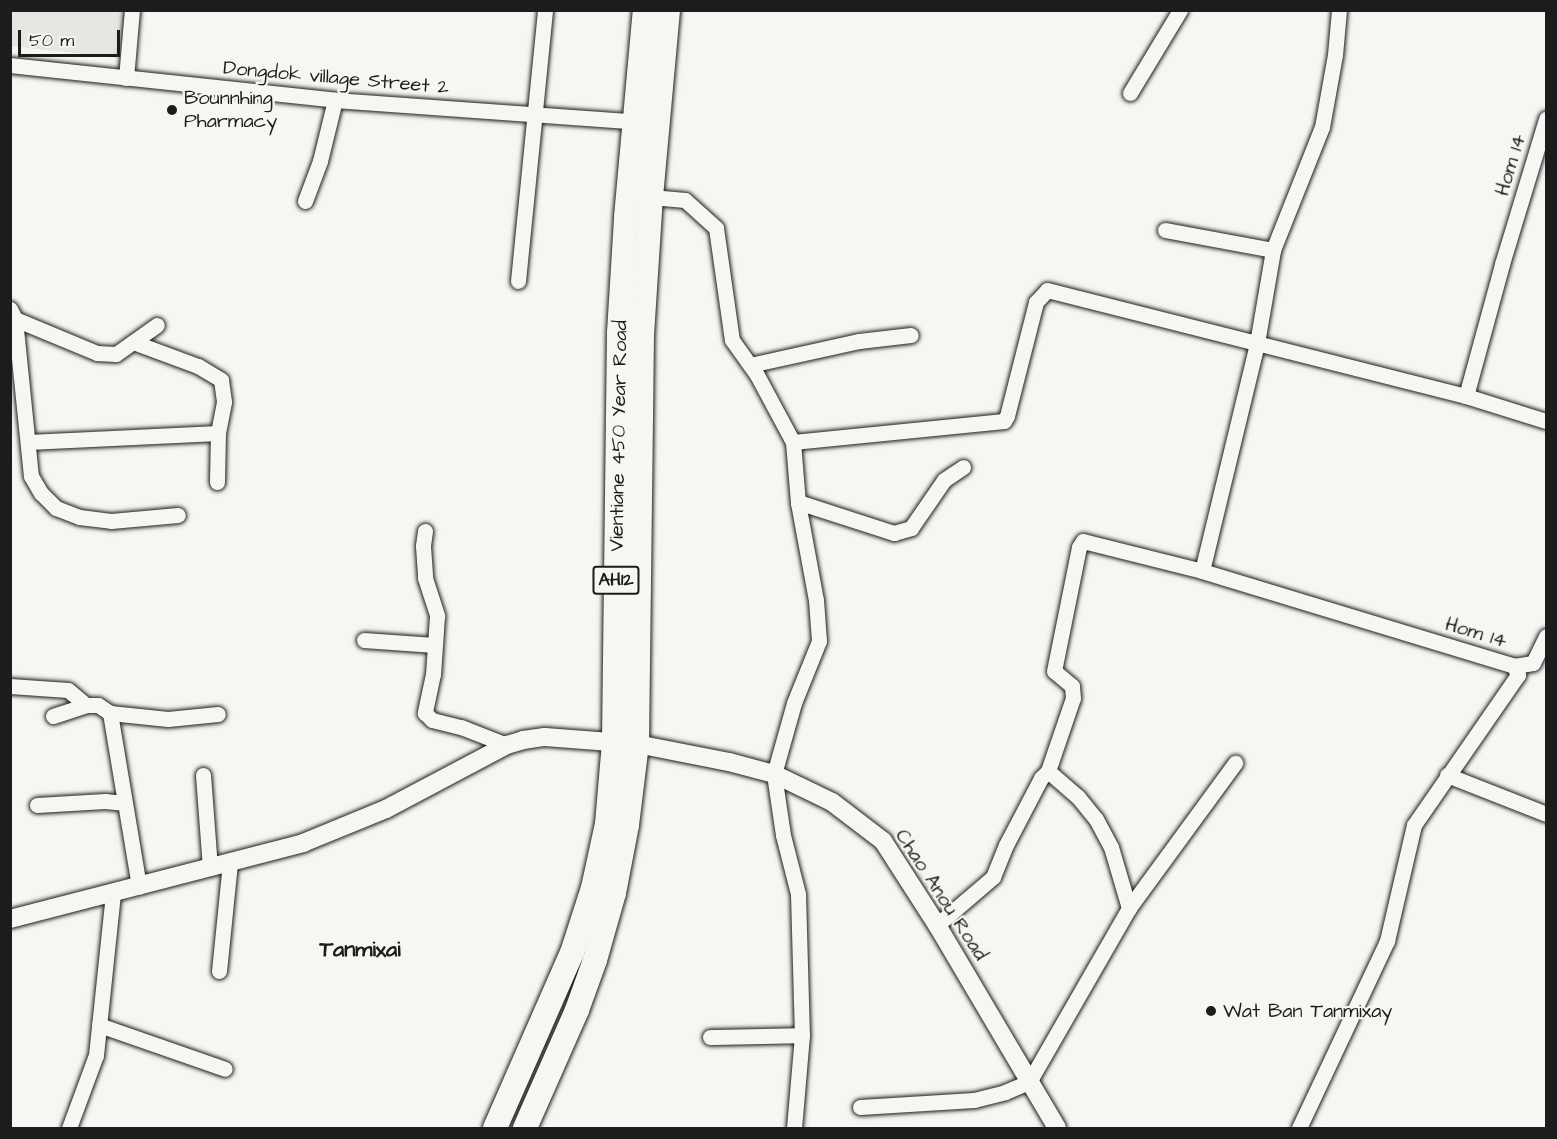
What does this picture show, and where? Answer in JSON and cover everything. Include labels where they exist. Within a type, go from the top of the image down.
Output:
[{"type":"highway","name":"Vientiane 450 Year Road","points":[[525,1128],[577,1010],[614,893],[627,825],[619,333],[634,122],[645,10]]},
{"type":"highway","name":"Vientiane 450 Year Road","points":[[495,1128],[572,953],[593,888],[626,743],[642,336],[651,197],[668,10]]},
{"type":"street","points":[[126,78],[132,10]]},
{"type":"street","points":[[518,281],[545,10]]},
{"type":"street","points":[[1130,93],[1180,10]]},
{"type":"street","points":[[1202,571],[1257,343],[1273,250],[1322,127],[1335,55],[1339,10]]},
{"type":"street","name":"Dongdok village Street 2","points":[[10,65],[335,100],[533,117],[658,123]]},
{"type":"street","points":[[305,201],[320,161],[335,100]]},
{"type":"street","name":"Hom 14","points":[[1466,396],[1502,264],[1546,119]]},
{"type":"street","points":[[651,197],[685,200],[716,228],[732,340],[750,365],[793,442],[798,501],[816,600],[819,641],[794,703],[774,774],[783,835],[798,894],[802,1035],[794,1128]]},
{"type":"street","points":[[1166,230],[1273,250]]},
{"type":"street","points":[[793,442],[1004,421],[1036,302],[1047,290],[1466,396],[1546,421]]},
{"type":"street","points":[[13,314],[97,353],[116,354],[157,325]]},
{"type":"street","points":[[13,314],[31,476],[41,493],[56,508],[79,516],[111,521],[178,515]]},
{"type":"street","points":[[750,365],[859,341],[911,335]]},
{"type":"street","points":[[133,342],[198,366],[221,380],[224,402],[218,433],[217,482]]},
{"type":"street","points":[[28,442],[218,433]]},
{"type":"street","points":[[798,501],[894,533],[911,528],[944,480],[963,467]]},
{"type":"street","points":[[425,531],[423,546],[425,578],[437,616],[433,674],[425,713],[432,720],[461,727],[507,745]]},
{"type":"street","name":"Hom 14","points":[[1048,771],[1073,698],[1072,686],[1054,671],[1079,547],[1083,541],[1202,571],[1514,666],[1518,675],[1414,825],[1388,941],[1299,1128]]},
{"type":"street","points":[[1514,666],[1533,663],[1546,636]]},
{"type":"street","points":[[364,640],[434,645]]},
{"type":"street","points":[[10,686],[68,690],[86,705]]},
{"type":"street","points":[[53,716],[86,705],[98,705],[110,713],[168,719],[218,714]]},
{"type":"street","points":[[110,713],[123,803],[139,887]]},
{"type":"street","name":"Chao Anou Road","points":[[10,919],[303,843],[386,809],[507,745],[544,737],[626,743],[729,762],[774,774],[832,802],[883,841],[937,925],[1057,1128]]},
{"type":"street","points":[[860,1107],[974,1100],[1005,1092],[1029,1082],[1129,908],[1235,763]]},
{"type":"street","points":[[937,925],[993,877],[1006,845],[1041,778],[1048,771],[1078,797],[1096,819],[1111,847],[1129,908]]},
{"type":"street","points":[[203,776],[210,868]]},
{"type":"street","points":[[1447,776],[1546,814]]},
{"type":"street","points":[[37,805],[105,801],[123,803]]},
{"type":"street","points":[[219,971],[230,863]]},
{"type":"street","points":[[69,1128],[96,1056],[113,893]]},
{"type":"street","points":[[99,1025],[225,1070]]},
{"type":"street","points":[[710,1037],[802,1035]]},
{"type":"shaded area","points":[[11,11],[135,11],[128,59],[11,46]]},
{"type":"place","name":"Bounnhing Pharmacy","points":[[172,110]]},
{"type":"place","name":"Wat Ban Tanmixay","points":[[1211,1011]]},
{"type":"district","name":"Tanmixai","points":[[360,950]]}]
